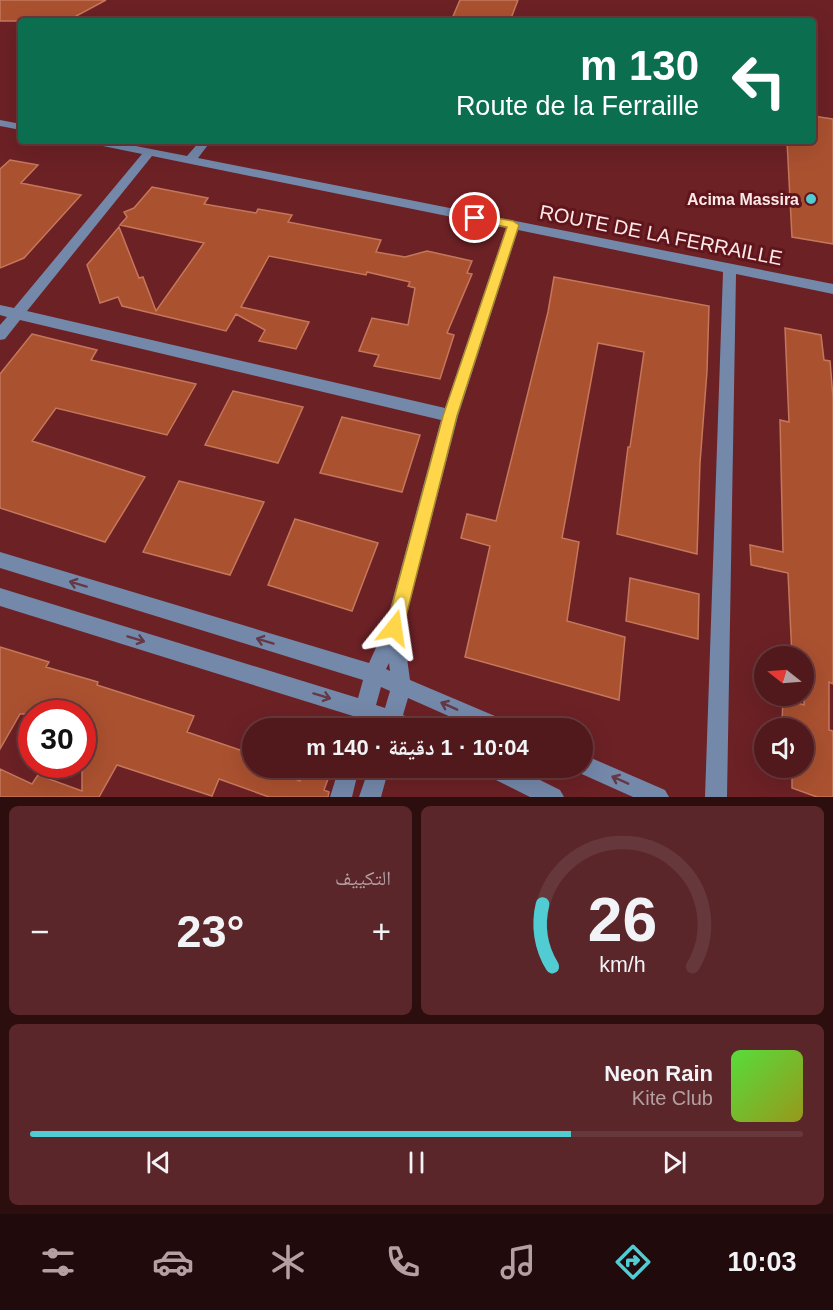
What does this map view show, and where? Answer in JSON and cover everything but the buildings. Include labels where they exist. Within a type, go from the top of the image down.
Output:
[{"type":"street","points":[[0,123],[18,126]]},
{"type":"street","name":"ROUTE DE LA FERRAILLE","points":[[119,144],[145,147],[191,159],[833,289]]},
{"type":"street","points":[[191,159],[204,144]]},
{"type":"street","points":[[0,335],[145,147]]},
{"type":"street","points":[[363,718],[374,674],[394,628],[450,416],[513,225]]},
{"type":"street","points":[[716,797],[730,269]]},
{"type":"street","points":[[0,310],[450,416]]},
{"type":"street","points":[[0,560],[374,674],[477,718]]},
{"type":"street","points":[[0,597],[360,718]]},
{"type":"street","points":[[393,718],[401,685],[394,628]]},
{"type":"street","points":[[593,769],[658,797]]},
{"type":"street","points":[[341,797],[346,778]]},
{"type":"street","points":[[370,797],[376,778]]},
{"type":"street","points":[[514,778],[553,797]]},
{"type":"place","name":"Acima Massira","points":[[811,199]]},
{"type":"route","points":[[394,628],[450,416],[513,225],[475,218]]}]
